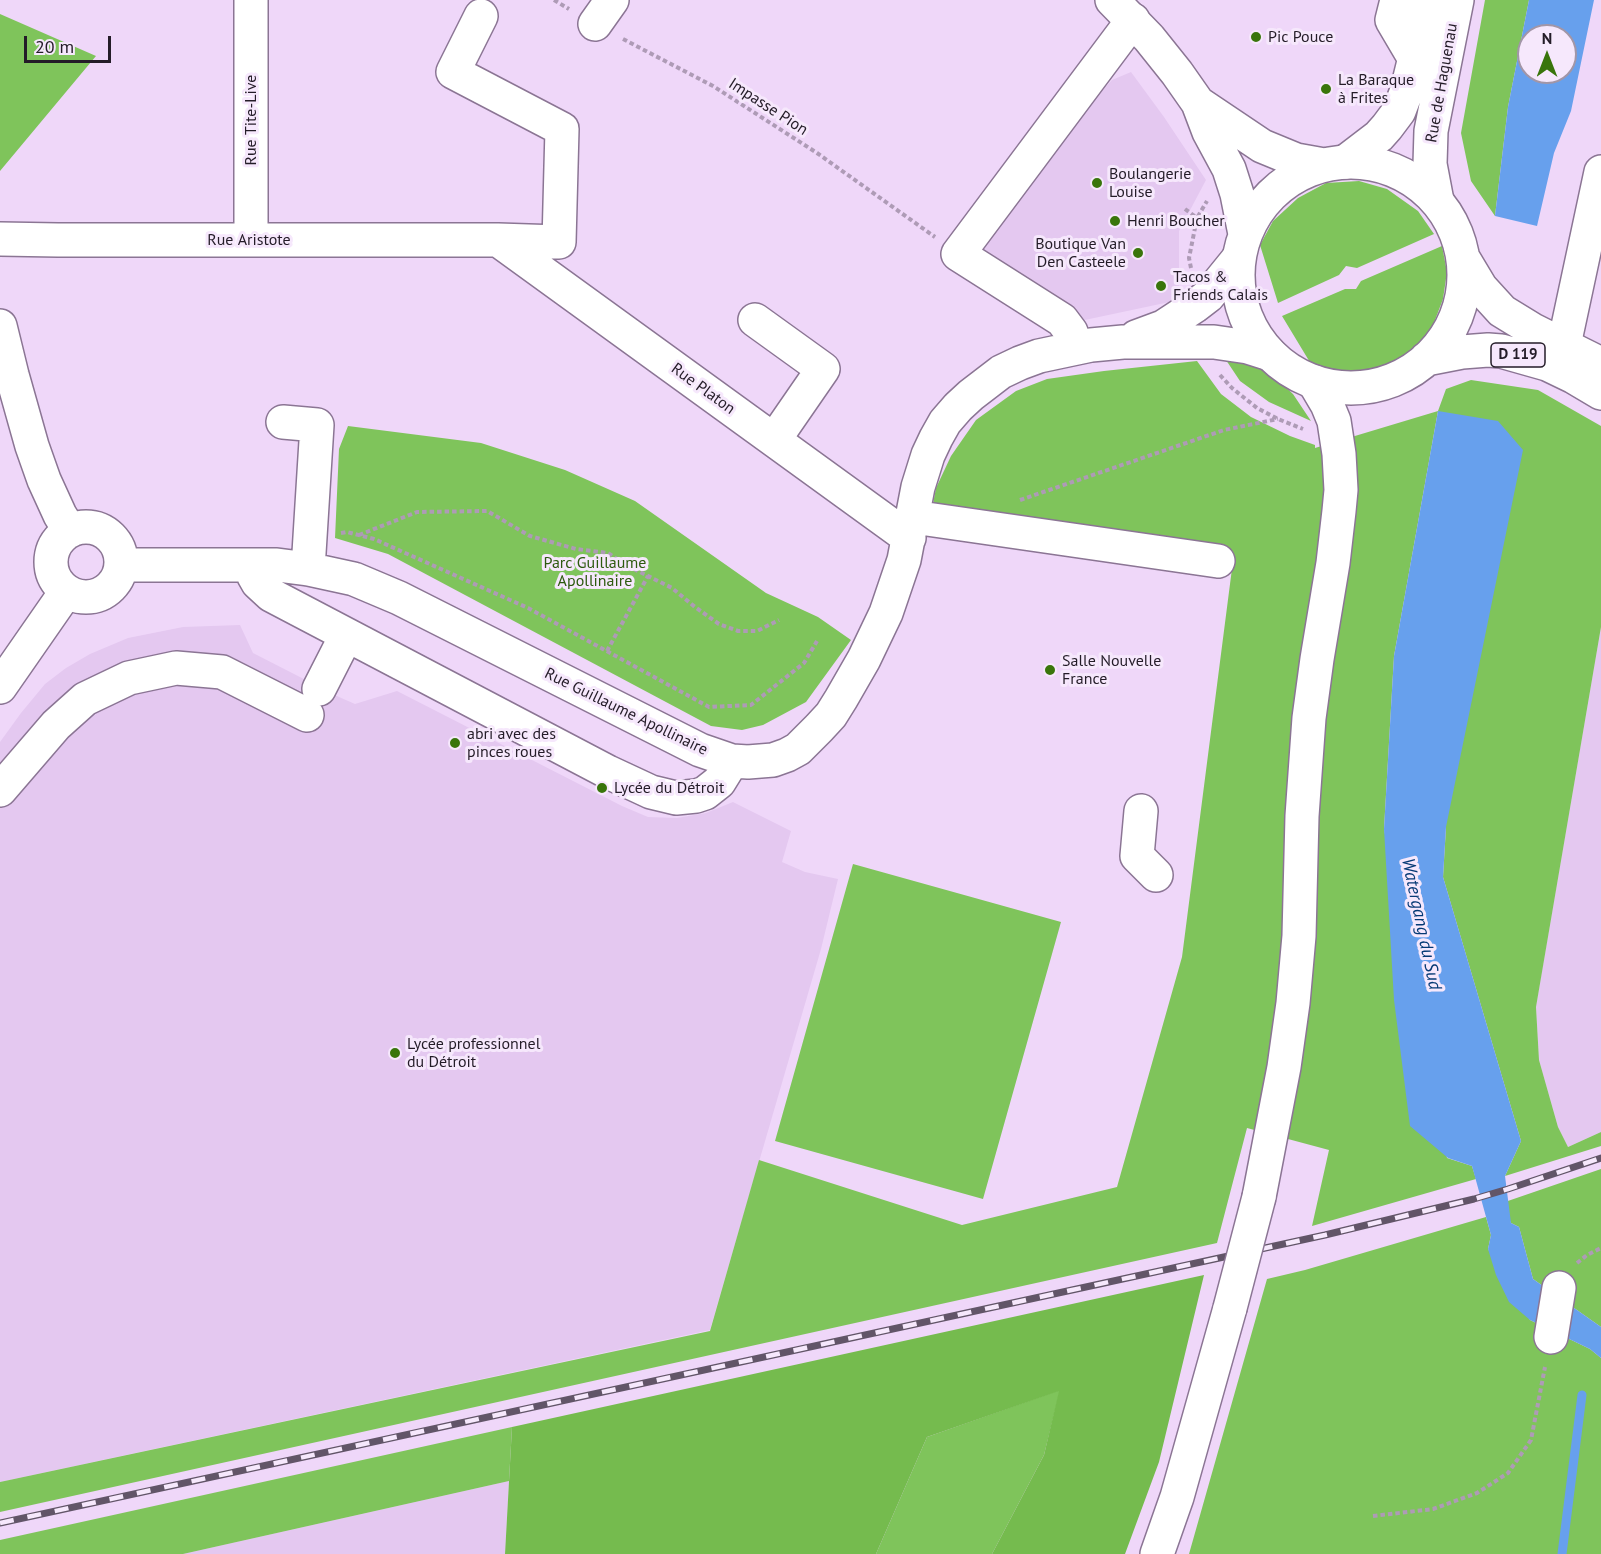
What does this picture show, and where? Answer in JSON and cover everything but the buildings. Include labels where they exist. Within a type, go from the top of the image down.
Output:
[{"type":"main road","name":"Rue Tite-Live","points":[[251,0],[251,239]]},
{"type":"main road","name":"Rue de Haguenau","points":[[1396,0],[1392,20],[1415,59]]},
{"type":"main road","name":"Rue de Haguenau","points":[[1334,163],[1379,136],[1399,111],[1407,90],[1429,0]]},
{"type":"main road","name":"Rue de Haguenau","points":[[1437,201],[1430,164],[1431,131],[1457,0]]},
{"type":"main road","points":[[1076,348],[1071,332],[1062,320],[958,254],[1090,77],[1123,10],[1177,73],[1198,103],[1209,132],[1229,169],[1237,194],[1241,246],[1237,282],[1245,315],[1255,336],[1270,354],[1295,373],[1314,382],[1350,388],[1373,386],[1407,373],[1426,359],[1443,341],[1453,324],[1460,307],[1464,282],[1463,258],[1454,228],[1437,201],[1411,178],[1390,168],[1368,163],[1296,160],[1262,146],[1198,103]]},
{"type":"main road","name":"Rue Aristote","points":[[0,239],[558,242],[562,129],[453,72],[481,16]]},
{"type":"main road","name":"Rue Guillaume Apollinaire","points":[[1123,342],[1163,327],[1208,296],[1241,246],[1263,203],[1280,186],[1301,173],[1334,163]]},
{"type":"main road","points":[[1564,345],[1601,172]]},
{"type":"main road","name":"Rue Platon","points":[[498,240],[774,440],[911,527]]},
{"type":"main road","name":"D 119","points":[[1463,258],[1481,288],[1502,311],[1533,330],[1601,364]]},
{"type":"main road","points":[[755,320],[823,369],[774,440]]},
{"type":"main road","points":[[0,326],[32,446],[44,480],[70,531]]},
{"type":"main road","name":"Rue Guillaume Apollinaire","points":[[121,565],[277,565],[354,579],[385,591],[700,750],[732,760],[761,762],[773,760],[798,749],[807,740],[831,715],[854,677],[877,634],[895,587],[911,527],[918,487],[928,455],[940,430],[958,407],[987,382],[1020,363],[1039,356],[1076,348],[1123,342],[1225,342],[1270,354]]},
{"type":"main road","name":"D 119","points":[[1426,359],[1461,352],[1502,351],[1547,364],[1601,393]]},
{"type":"main road","points":[[1157,1554],[1177,1497],[1259,1197],[1282,1078],[1293,1003],[1299,936],[1302,816],[1308,727],[1333,563],[1341,490],[1335,428],[1328,404],[1314,382]]},
{"type":"main road","points":[[283,422],[317,425],[308,569]]},
{"type":"main road","points":[[81,527],[93,528],[108,535],[119,548],[121,565],[116,581],[104,593],[82,598],[66,592],[58,584],[52,574],[51,557],[57,541],[70,531],[81,527]]},
{"type":"main road","points":[[911,527],[1218,561]]},
{"type":"main road","points":[[250,565],[254,576],[264,590],[271,595],[608,772],[651,792],[676,798],[705,793],[719,782],[732,760]]},
{"type":"main road","points":[[0,687],[66,592]]},
{"type":"main road","points":[[0,790],[56,725],[85,699],[129,678],[176,668],[222,672],[313,702],[346,636]]},
{"type":"main road","points":[[1141,811],[1137,856],[1156,875]]},
{"type":"main road","points":[[1551,1337],[1559,1288]]},
{"type":"path","name":"Impasse Pion","points":[[554,0],[603,12],[817,153],[958,254]]},
{"type":"path","points":[[1185,209],[1197,218]]},
{"type":"path","points":[[1017,501],[1224,430],[1278,419]]},
{"type":"path","points":[[358,535],[417,512],[487,511],[531,536],[576,549],[608,553],[626,565],[672,588],[719,624],[738,631],[757,631],[779,620]]},
{"type":"path","points":[[311,535],[347,532],[374,539],[528,608],[709,707],[751,705],[804,663],[818,641]]},
{"type":"path","points":[[607,651],[648,576]]},
{"type":"path","points":[[1373,1516],[1432,1509],[1477,1492],[1508,1473],[1531,1440],[1551,1337]]},
{"type":"shaded area","points":[[1131,72],[1206,180],[1179,231],[1179,300],[1080,321],[974,254],[1069,127],[1112,80]]},
{"type":"shaded area","name":"Lycée professionnel du Détroit","points":[[240,625],[253,653],[339,697],[355,704],[397,691],[622,806],[648,817],[677,818],[706,813],[733,802],[791,831],[782,862],[805,872],[838,879],[821,949],[710,1330],[0,1482],[0,742],[45,684],[90,654],[128,638],[183,627]]},
{"type":"shaded area","points":[[1601,627],[1601,1132],[1568,1147],[1558,1127],[1539,1060],[1536,1006]]},
{"type":"shaded area","points":[[509,1481],[505,1554],[183,1554]]},
{"type":"green space","points":[[1485,0],[1529,0],[1524,24],[1517,24],[1517,61],[1508,107],[1495,216],[1471,181],[1461,133]]},
{"type":"green space","points":[[0,14],[96,56],[0,171]]},
{"type":"green space","points":[[1359,181],[1387,189],[1418,211],[1434,234],[1357,268],[1346,266],[1339,275],[1278,303],[1260,245],[1273,221],[1298,198],[1326,183]]},
{"type":"green space","points":[[1442,246],[1447,272],[1443,299],[1432,328],[1414,353],[1382,370],[1356,373],[1332,371],[1311,364],[1282,316],[1345,289],[1356,289],[1361,281]]},
{"type":"green space","points":[[1222,354],[1242,358],[1269,372],[1293,394],[1311,421],[1269,402],[1240,381]]},
{"type":"green space","points":[[1197,361],[1221,394],[1251,417],[1315,445],[1315,448],[1438,411],[1394,656],[1384,829],[1447,1158],[1472,1166],[1476,1179],[1312,1226],[1329,1150],[1247,1128],[1217,1243],[0,1512],[0,1482],[710,1331],[759,1160],[962,1225],[1117,1187],[1182,957],[1234,553],[932,509],[936,488],[951,456],[976,420],[1016,391],[1047,379]]},
{"type":"green space","points":[[1471,380],[1538,390],[1601,426],[1601,627],[1536,1007],[1539,1060],[1558,1127],[1568,1147],[1601,1132],[1601,1146],[1505,1176],[1521,1141],[1443,877],[1446,827],[1438,411],[1446,389]]},
{"type":"green space","name":"Parc Guillaume Apollinaire","points":[[348,426],[481,443],[565,470],[635,501],[766,593],[818,617],[851,640],[806,702],[763,725],[742,730],[711,726],[388,554],[335,538],[339,449]]},
{"type":"green space","points":[[853,864],[1061,922],[983,1199],[775,1141]]},
{"type":"green space","points":[[1601,1169],[1601,1327],[1533,1279],[1519,1227],[1511,1223],[1502,1203]]},
{"type":"green space","points":[[1486,1217],[1491,1235],[1488,1249],[1530,1320],[1590,1349],[1601,1358],[1601,1554],[1189,1554],[1267,1279]]},
{"type":"green space","points":[[1204,1275],[1159,1462],[1125,1554],[992,1554],[1044,1455],[1059,1391],[927,1437],[876,1554],[505,1554],[512,1427]]},
{"type":"green space","points":[[1060,1390],[1044,1455],[992,1554],[876,1554],[927,1437]]},
{"type":"green space","points":[[512,1427],[509,1481],[183,1554],[0,1554],[0,1540]]},
{"type":"water","points":[[1529,0],[1594,0],[1577,82],[1577,24],[1524,24]]},
{"type":"water","points":[[1517,61],[1517,84],[1577,84],[1571,111],[1554,153],[1537,226],[1495,216],[1508,107]]},
{"type":"water","name":"Watergang du Sud","points":[[1438,411],[1498,421],[1523,450],[1446,827],[1443,877],[1521,1141],[1505,1176],[1511,1223],[1519,1227],[1533,1279],[1601,1327],[1601,1358],[1590,1349],[1530,1320],[1509,1302],[1496,1275],[1488,1249],[1491,1235],[1472,1166],[1448,1158],[1410,1126],[1394,1000],[1384,829],[1394,656]]},
{"type":"waterway","points":[[1562,1554],[1582,1395]]},
{"type":"railway","points":[[0,1523],[1325,1235],[1474,1199],[1601,1158]]},
{"type":"place","name":"Pic Pouce","points":[[1256,37]]},
{"type":"place","name":"La Baraque à Frites","points":[[1326,89]]},
{"type":"place","name":"Boulangerie Louise","points":[[1097,183]]},
{"type":"place","name":"Henri Boucher","points":[[1115,221]]},
{"type":"place","name":"Boutique Van Den Casteele","points":[[1138,253]]},
{"type":"place","name":"Tacos & Friends Calais","points":[[1161,286]]},
{"type":"place","name":"Salle Nouvelle France","points":[[1050,670]]},
{"type":"place","name":"abri avec des pinces roues","points":[[455,743]]},
{"type":"place","name":"Lycée du Détroit","points":[[602,788]]},
{"type":"place","name":"Lycée professionnel du Détroit","points":[[395,1053]]}]
